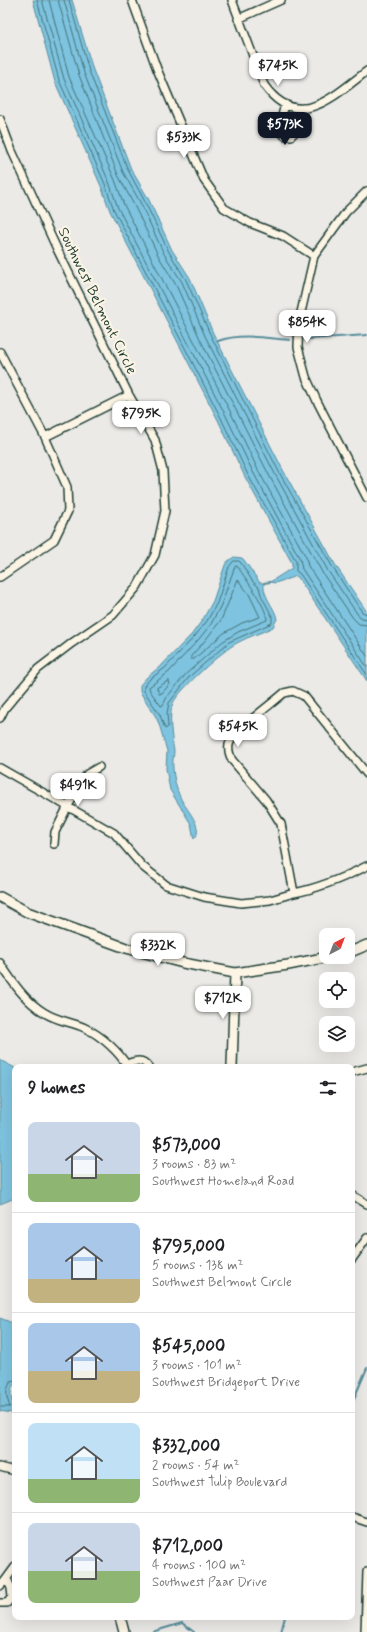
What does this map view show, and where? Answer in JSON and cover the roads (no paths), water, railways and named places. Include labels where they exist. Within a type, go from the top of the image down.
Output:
[{"type":"street","points":[[132,0],[157,69],[204,180],[224,208],[250,223],[283,236],[314,256]]},
{"type":"street","points":[[232,0],[264,85],[269,92],[285,104],[310,108],[325,102],[367,71]]},
{"type":"street","points":[[238,19],[281,0]]},
{"type":"street","points":[[285,104],[280,127],[282,134],[285,136],[291,136],[298,129],[303,108]]},
{"type":"street","name":"Southwest Belmont Circle","points":[[0,118],[12,150],[57,249],[129,395],[155,440],[163,471],[165,511],[155,555],[137,587],[113,615],[72,642],[38,669],[5,708],[0,718]]},
{"type":"street","points":[[367,192],[346,212],[314,256],[300,314],[298,347],[306,377],[316,401],[367,498]]},
{"type":"street","points":[[0,352],[45,437],[67,487],[68,511],[54,540],[0,577]]},
{"type":"street","points":[[45,437],[129,395]]},
{"type":"street","points":[[294,893],[281,824],[266,800],[232,760],[228,747],[230,740],[284,693],[293,691],[304,696],[367,774]]},
{"type":"street","points":[[54,844],[55,832],[68,806],[87,774],[99,767]]},
{"type":"street","points":[[0,768],[114,832],[142,866],[166,885],[204,897],[241,903],[270,900],[294,893],[312,890],[367,866]]},
{"type":"street","points":[[0,897],[27,912],[126,948],[183,963],[235,973],[319,959]]},
{"type":"street","points":[[355,949],[367,945]]},
{"type":"street","points":[[0,964],[28,1002],[47,1015],[85,1028],[99,1036],[127,1064]]},
{"type":"street","points":[[232,1064],[235,973]]},
{"type":"street","points":[[131,1064],[136,1060],[144,1062],[146,1064]]},
{"type":"street","points":[[355,1071],[367,1068]]},
{"type":"street","points":[[355,1197],[367,1204]]},
{"type":"street","points":[[355,1256],[367,1238]]},
{"type":"street","points":[[0,1467],[12,1470]]},
{"type":"street","points":[[355,1518],[367,1522]]},
{"type":"street","points":[[0,1586],[12,1572]]},
{"type":"street","points":[[365,1632],[367,1572]]},
{"type":"street","points":[[0,1603],[7,1602],[12,1596],[11,1588],[7,1579]]},
{"type":"street","points":[[121,1620],[124,1632]]},
{"type":"water","points":[[33,0],[72,0],[93,70],[131,169],[148,198],[172,250],[190,278],[213,333],[283,470],[336,566],[367,612],[367,681],[297,576],[275,583],[270,582],[292,568],[292,563],[245,477],[218,420],[110,211],[101,186],[55,82]]},
{"type":"water","points":[[234,557],[242,558],[260,583],[264,583],[265,592],[277,619],[273,627],[242,641],[222,653],[202,670],[173,703],[171,714],[171,734],[174,751],[174,775],[179,795],[196,824],[197,835],[194,839],[191,824],[170,790],[166,769],[167,751],[159,724],[140,692],[140,685],[192,634],[203,619],[213,601],[225,565]]},
{"type":"water","points":[[0,1060],[12,1066],[12,1199],[0,1204]]},
{"type":"water","points":[[0,1318],[12,1323],[12,1412],[0,1411]]},
{"type":"waterway","points":[[309,339],[367,335]]},
{"type":"waterway","points":[[218,341],[236,337],[263,337],[290,340]]},
{"type":"waterway","points":[[264,583],[270,582]]},
{"type":"waterway","points":[[355,1396],[367,1368]]},
{"type":"waterway","points":[[281,1632],[284,1620]]},
{"type":"waterway","points":[[152,1632],[182,1623],[194,1632]]}]
